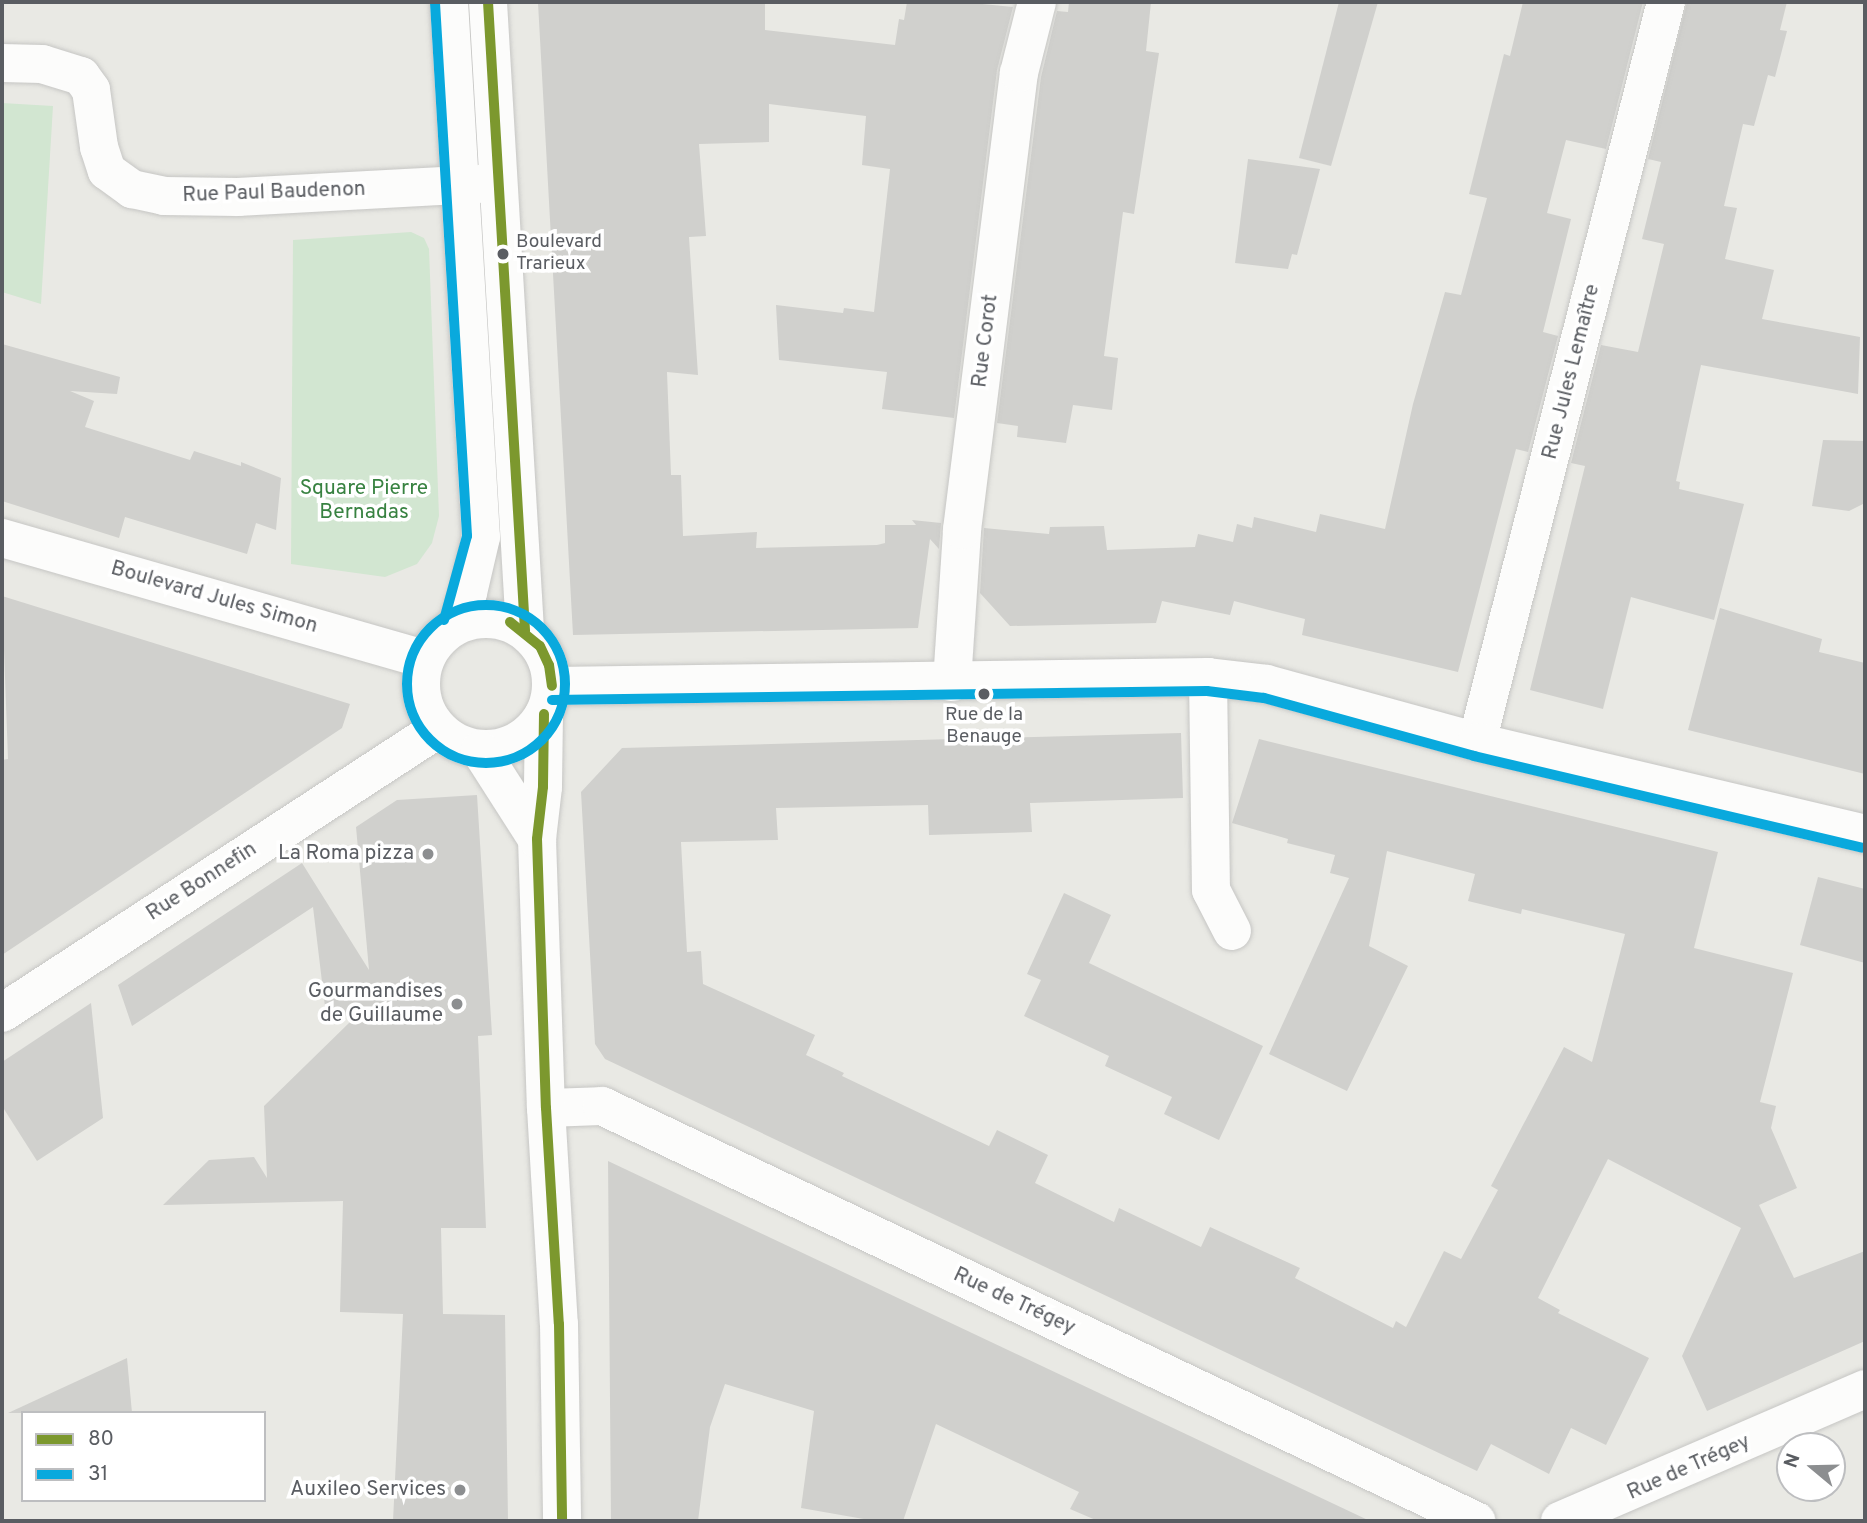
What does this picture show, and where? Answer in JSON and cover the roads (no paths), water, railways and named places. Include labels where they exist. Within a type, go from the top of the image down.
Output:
[{"type":"street","points":[[449,2],[479,185],[525,631]]},
{"type":"street","points":[[457,625],[468,593],[481,537],[479,185],[488,2]]},
{"type":"street","name":"Rue Corot","points":[[952,682],[962,530],[1020,73],[1037,2]]},
{"type":"street","name":"Rue Jules Lemaître","points":[[1477,742],[1665,2]]},
{"type":"street","name":"Rue Paul Baudenon","points":[[2,63],[42,64],[81,76],[91,90],[99,147],[107,171],[132,189],[164,196],[238,197],[479,185]]},
{"type":"street","name":"Boulevard Jules Simon","points":[[2,538],[425,659]]},
{"type":"street","points":[[548,700],[533,730],[517,742],[480,750],[450,739],[438,729],[427,713],[421,696],[425,659],[433,645],[457,625],[493,618],[510,622],[525,631],[540,646],[549,665],[548,700],[543,787],[537,839],[546,1108],[559,1324],[562,1521]]},
{"type":"street","points":[[548,700],[952,682],[1157,675],[1208,677],[1279,687],[1477,742],[1865,834]]},
{"type":"street","points":[[1208,677],[1211,890],[1232,931]]},
{"type":"street","name":"Rue Bonnefin","points":[[2,1013],[438,729]]},
{"type":"street","points":[[480,750],[537,839]]},
{"type":"street","name":"Rue de Trégey","points":[[546,1108],[602,1106],[1476,1521]]},
{"type":"street","name":"Rue de Trégey","points":[[1581,1518],[1865,1390]]},
{"type":"place","name":"Boulevard Trarieux","points":[[503,254]]},
{"type":"place","name":"Rue de la Benauge","points":[[984,694]]},
{"type":"place","name":"La Roma pizza","points":[[428,854]]},
{"type":"place","name":"Gourmandises de Guillaume","points":[[457,1004]]},
{"type":"place","name":"Auxileo Services","points":[[460,1490]]},
{"type":"park label","name":"Square Pierre Bernadas","points":[[364,501]]}]
